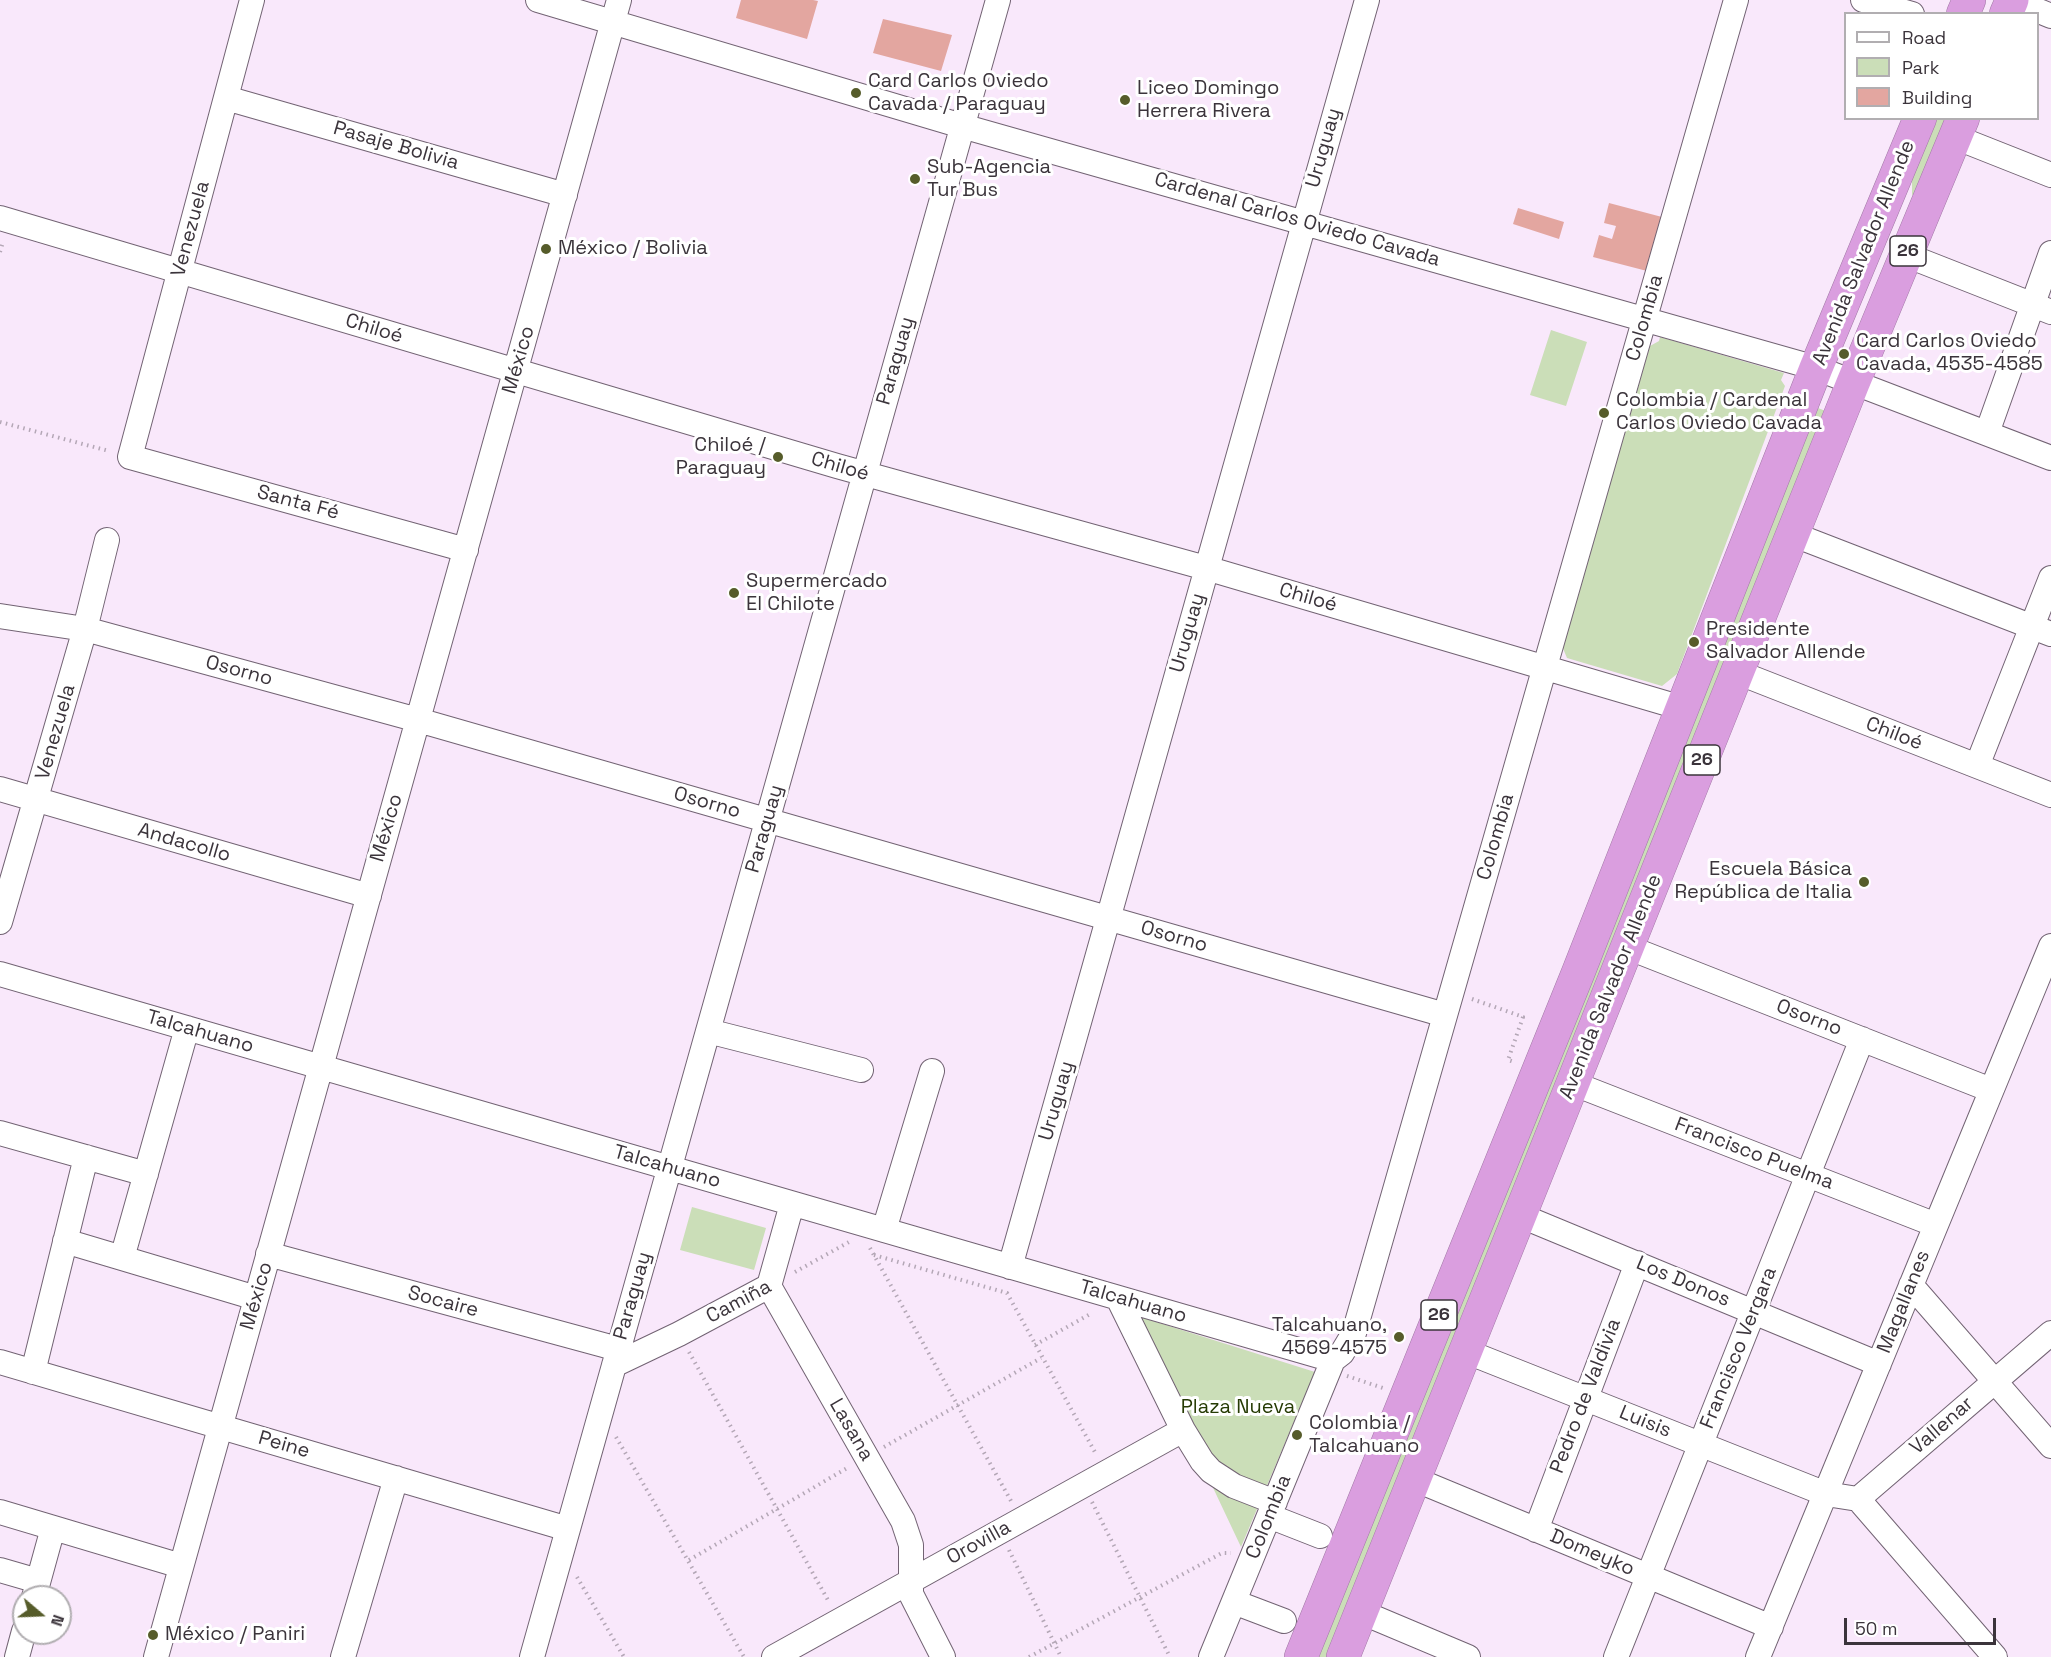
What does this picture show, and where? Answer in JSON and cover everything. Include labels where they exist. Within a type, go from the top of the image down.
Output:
[{"type":"highway","name":"Avenida Salvador Allende","points":[[1301,1657],[1538,1071],[1816,368],[1919,120]]},
{"type":"highway","name":"Avenida Salvador Allende","points":[[1343,1657],[1852,383],[1959,128]]},
{"type":"street","name":"Venezuela","points":[[130,457],[252,0]]},
{"type":"street","name":"Cardenal Carlos Oviedo Cavada","points":[[538,0],[617,11],[962,126],[1816,368],[2051,458]]},
{"type":"street","name":"Paraguay","points":[[532,1657],[998,0]]},
{"type":"street","name":"Uruguay","points":[[1010,1267],[1366,0]]},
{"type":"street","name":"Colombia","points":[[1211,1657],[1331,1365],[1354,1334],[1736,0]]},
{"type":"street","points":[[1863,0],[1904,12]]},
{"type":"street","points":[[2012,0],[2051,16]]},
{"type":"street","name":"México","points":[[156,1657],[617,11]]},
{"type":"street","name":"Pasaje Bolivia","points":[[226,98],[565,195]]},
{"type":"street","points":[[1959,128],[2051,175]]},
{"type":"street","name":"Chiloé","points":[[0,218],[864,474],[1206,568],[1682,708]]},
{"type":"street","points":[[1987,433],[2042,309],[2051,253]]},
{"type":"street","points":[[1906,255],[2042,309]]},
{"type":"street","name":"Santa Fé","points":[[130,457],[466,550]]},
{"type":"street","points":[[1792,534],[2042,630]]},
{"type":"street","name":"Venezuela","points":[[0,922],[37,800],[107,540]]},
{"type":"street","points":[[1977,766],[2042,630],[2051,578]]},
{"type":"street","name":"Osorno","points":[[0,616],[85,628],[418,720],[1445,1016]]},
{"type":"street","name":"Chiloé","points":[[1737,672],[2051,795]]},
{"type":"street","name":"Andacollo","points":[[0,789],[369,896]]},
{"type":"street","name":"Magallanes","points":[[1758,1657],[2051,946]]},
{"type":"street","name":"Osorno","points":[[1627,947],[1991,1090]]},
{"type":"street","name":"Talcahuano","points":[[0,974],[792,1203],[870,1230],[1118,1298],[1331,1365]]},
{"type":"street","points":[[122,1258],[187,1029]]},
{"type":"street","points":[[708,1031],[861,1070]]},
{"type":"street","name":"Francisco Vergara","points":[[1616,1657],[1862,1039]]},
{"type":"street","points":[[870,1230],[932,1071]]},
{"type":"street","name":"Francisco Puelma","points":[[1572,1083],[1936,1225]]},
{"type":"street","points":[[0,1133],[146,1174]]},
{"type":"street","points":[[33,1372],[86,1157]]},
{"type":"street","points":[[769,1286],[792,1203]]},
{"type":"street","name":"Los Donos","points":[[1520,1215],[1879,1364]]},
{"type":"street","points":[[65,1241],[256,1298]]},
{"type":"street","name":"Socaire","points":[[268,1254],[616,1357]]},
{"type":"street","name":"Pedro de Valdivia","points":[[1536,1530],[1637,1263]]},
{"type":"street","points":[[1911,1285],[2051,1446]]},
{"type":"street","name":"Camiña","points":[[616,1357],[679,1334],[769,1286]]},
{"type":"street","name":"Lasana","points":[[769,1286],[903,1521],[911,1545],[910,1581],[913,1602],[943,1657]]},
{"type":"street","points":[[1118,1298],[1183,1430],[1211,1471],[1320,1536]]},
{"type":"street","name":"Vallenar","points":[[1858,1498],[2051,1333]]},
{"type":"street","name":"Luisis","points":[[1465,1351],[1826,1494]]},
{"type":"street","name":"Peine","points":[[1,1367],[33,1372],[396,1478],[565,1540]]},
{"type":"street","name":"Orovilla","points":[[774,1657],[1183,1430]]},
{"type":"street","points":[[343,1657],[396,1478]]},
{"type":"street","name":"Domeyko","points":[[1414,1479],[1770,1627]]},
{"type":"street","points":[[1826,1494],[1858,1498],[1995,1657]]},
{"type":"street","points":[[0,1512],[181,1566]]},
{"type":"street","points":[[37,1585],[53,1528]]},
{"type":"street","points":[[0,1570],[28,1585]]},
{"type":"street","points":[[1234,1602],[1284,1620]]},
{"type":"street","points":[[1361,1612],[1468,1657]]},
{"type":"path","points":[[0,422],[130,457]]},
{"type":"path","points":[[1452,991],[1523,1017],[1508,1060],[1538,1071]]},
{"type":"path","points":[[870,1230],[874,1255],[1022,1520]]},
{"type":"path","name":"Camiña","points":[[769,1286],[870,1230]]},
{"type":"path","points":[[874,1255],[1007,1293],[1107,1473]]},
{"type":"path","points":[[1035,1345],[1118,1298]]},
{"type":"path","points":[[679,1334],[840,1621]]},
{"type":"path","points":[[1331,1365],[1406,1397]]},
{"type":"path","points":[[601,1411],[744,1657]]},
{"type":"path","points":[[1083,1486],[1170,1657]]},
{"type":"path","points":[[1000,1532],[1061,1657]]},
{"type":"path","points":[[565,1540],[624,1657]]},
{"type":"path","points":[[1029,1657],[1222,1553],[1251,1560]]},
{"type":"green space","points":[[1935,120],[1946,120],[1916,194],[1912,195],[1912,179]]},
{"type":"green space","points":[[1551,330],[1587,342],[1566,406],[1530,395]]},
{"type":"green space","points":[[1660,337],[1784,373],[1781,380],[1785,386],[1677,674],[1662,686],[1567,658],[1562,646],[1650,346],[1659,341]]},
{"type":"green space","points":[[1818,408],[1828,412],[1327,1657],[1314,1657]]},
{"type":"green space","points":[[692,1207],[766,1228],[754,1270],[680,1250]]},
{"type":"green space","name":"Plaza Nueva","points":[[1131,1314],[1315,1372],[1241,1547]]},
{"type":"building","points":[[741,0],[818,1],[807,39],[736,18]]},
{"type":"building","points":[[883,19],[952,35],[941,71],[873,53]]},
{"type":"building","points":[[1609,203],[1662,217],[1647,271],[1593,257],[1599,235],[1612,239],[1616,226],[1604,223]]},
{"type":"building","points":[[1518,208],[1564,222],[1559,239],[1513,224]]},
{"type":"place","name":"Card Carlos Oviedo Cavada / Paraguay","points":[[856,93]]},
{"type":"place","name":"Liceo Domingo Herrera Rivera","points":[[1125,100]]},
{"type":"place","name":"Sub-Agencia Tur Bus","points":[[915,179]]},
{"type":"place","name":"México / Bolivia","points":[[546,249]]},
{"type":"place","name":"Card Carlos Oviedo Cavada, 4535-4585","points":[[1844,354]]},
{"type":"place","name":"Colombia / Cardenal Carlos Oviedo Cavada","points":[[1604,413]]},
{"type":"place","name":"Chiloé / Paraguay","points":[[778,457]]},
{"type":"place","name":"Supermercado El Chilote","points":[[734,593]]},
{"type":"place","name":"Presidente Salvador Allende","points":[[1694,642]]},
{"type":"place","name":"Escuela Básica República de Italia","points":[[1864,882]]},
{"type":"place","name":"Talcahuano, 4569-4575","points":[[1399,1337]]},
{"type":"place","name":"Colombia / Talcahuano","points":[[1297,1435]]},
{"type":"place","name":"México / Paniri","points":[[153,1635]]}]
